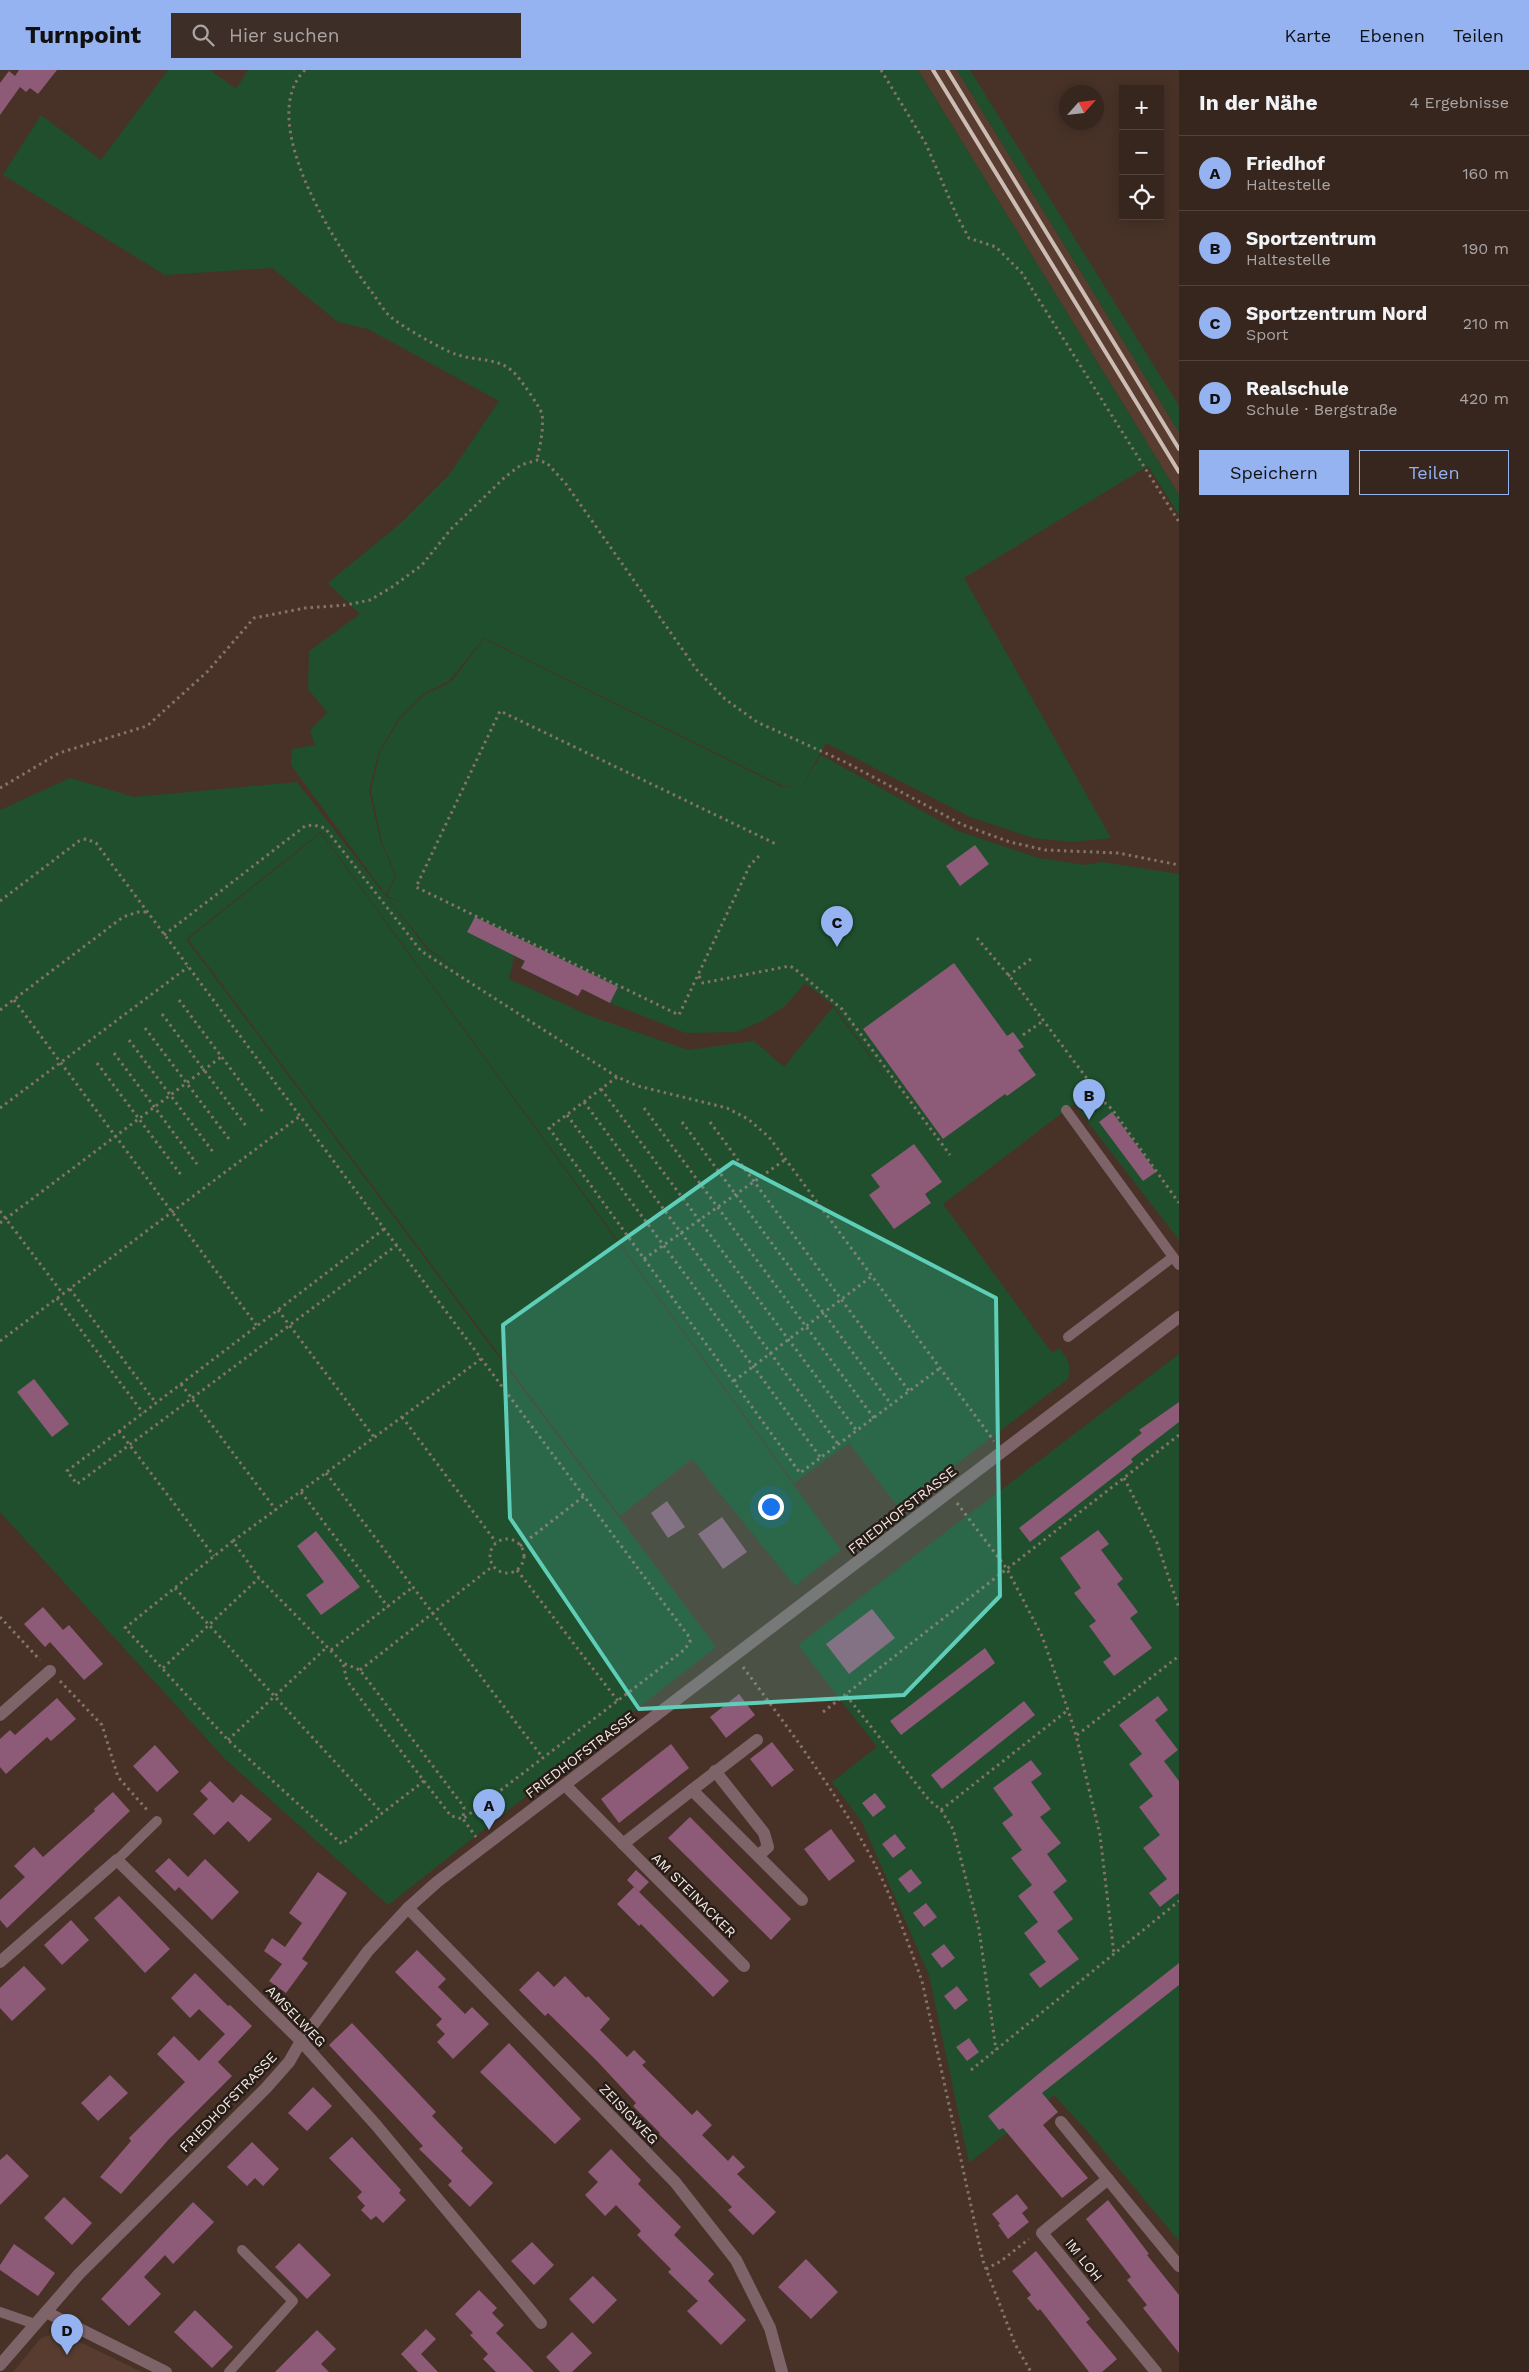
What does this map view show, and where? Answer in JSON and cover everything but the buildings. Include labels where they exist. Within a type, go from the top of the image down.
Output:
[{"type":"street","name":"FRIEDHOFSTRASSE","points":[[0,2364],[85,2268],[266,2088],[288,2062],[301,2041],[368,1951],[408,1908],[437,1882],[1179,1317]]},
{"type":"street","points":[[0,1715],[50,1670]]},
{"type":"street","points":[[623,1844],[757,1740]]},
{"type":"street","points":[[715,1771],[764,1832],[768,1847],[759,1855]]},
{"type":"street","name":"AM STEINACKER","points":[[565,1785],[744,1966]]},
{"type":"street","points":[[692,1790],[802,1900]]},
{"type":"street","points":[[0,1962],[117,1860]]},
{"type":"street","name":"AMSELWEG","points":[[117,1860],[301,2041],[376,2125],[542,2323]]},
{"type":"street","name":"ZEISIGWEG","points":[[408,1908],[675,2182],[736,2260],[770,2328],[782,2372]]},
{"type":"street","points":[[1061,2122],[1179,2266]]},
{"type":"street","points":[[1042,2233],[1108,2179]]},
{"type":"street","name":"IM LOH","points":[[1042,2233],[1156,2372]]},
{"type":"street","points":[[46,2312],[166,2372]]},
{"type":"lane","points":[[1066,1110],[1176,1261],[1068,1337]]},
{"type":"lane","points":[[117,1860],[157,1821]]},
{"type":"lane","points":[[229,2372],[293,2301],[242,2250]]},
{"type":"lane","points":[[0,2312],[35,2324]]},
{"type":"path","points":[[305,70],[298,77],[289,104],[291,138],[303,179],[350,262],[392,318],[453,354],[474,360],[502,363],[517,375],[542,413],[542,435],[537,460]]},
{"type":"path","points":[[881,70],[926,144],[956,216],[969,238],[996,247],[1022,273],[1179,522]]},
{"type":"path","points":[[0,788],[59,753],[147,726],[207,672],[254,618],[305,608],[370,600],[392,587],[422,565],[451,529],[505,477],[522,464],[537,460],[547,463],[566,484],[697,670],[725,700],[757,722],[845,762],[963,825],[1010,842],[1045,850],[1118,853],[1179,865]]},
{"type":"path","points":[[759,856],[750,865],[679,1015],[416,887],[500,711],[776,844]]},
{"type":"path","points":[[164,935],[305,826],[314,825],[325,828],[421,951],[618,1077],[638,1086],[727,1108],[748,1119],[770,1137],[1002,1452]]},
{"type":"path","points":[[0,901],[79,841],[86,839],[96,843],[690,1638],[690,1642],[684,1650],[463,1819]]},
{"type":"path","points":[[0,1010],[123,917],[138,912],[147,912]]},
{"type":"path","points":[[977,938],[1106,1104],[1112,1109],[1179,1203]]},
{"type":"path","points":[[1008,976],[1032,959]]},
{"type":"path","points":[[699,976],[704,983],[790,966],[795,969],[842,1009],[950,1155]]},
{"type":"path","points":[[0,1108],[188,967]]},
{"type":"path","points":[[14,1000],[257,1326]]},
{"type":"path","points":[[179,1000],[263,1112]]},
{"type":"path","points":[[162,1014],[246,1126]]},
{"type":"path","points":[[1023,1035],[1043,1021]]},
{"type":"path","points":[[145,1028],[229,1139]]},
{"type":"path","points":[[129,1040],[213,1152]]},
{"type":"path","points":[[114,1053],[198,1164]]},
{"type":"path","points":[[0,1223],[222,1057]]},
{"type":"path","points":[[97,1064],[181,1175]]},
{"type":"path","points":[[618,1077],[548,1128],[800,1473],[940,1368]]},
{"type":"path","points":[[602,1089],[856,1431]]},
{"type":"path","points":[[584,1102],[838,1444]]},
{"type":"path","points":[[644,1108],[874,1418]]},
{"type":"path","points":[[567,1115],[821,1458]]},
{"type":"path","points":[[0,1342],[300,1116]]},
{"type":"path","points":[[682,1122],[891,1404]]},
{"type":"path","points":[[710,1122],[909,1391]]},
{"type":"path","points":[[644,1259],[786,1159]]},
{"type":"path","points":[[0,1211],[63,1294]]},
{"type":"path","points":[[384,1229],[67,1471],[77,1484],[397,1245]]},
{"type":"path","points":[[734,1382],[872,1276]]},
{"type":"path","points":[[70,1289],[156,1403]]},
{"type":"path","points":[[57,1298],[143,1413]]},
{"type":"path","points":[[278,1310],[374,1437]]},
{"type":"path","points":[[424,1781],[342,1844],[228,1740],[125,1628],[233,1541],[481,1359]]},
{"type":"path","points":[[181,1384],[276,1510]]},
{"type":"path","points":[[402,1417],[496,1542]]},
{"type":"path","points":[[119,1431],[215,1556]]},
{"type":"path","points":[[824,1712],[1179,1435]]},
{"type":"path","points":[[326,1473],[543,1758]]},
{"type":"path","points":[[1124,1478],[1156,1543],[1179,1608]]},
{"type":"path","points":[[301,1492],[388,1607]]},
{"type":"path","points":[[949,1493],[1007,1569],[1042,1636],[1076,1735],[1100,1835],[1114,1954]]},
{"type":"path","points":[[520,1546],[584,1496]]},
{"type":"path","points":[[509,1539],[520,1546],[524,1558],[517,1570],[504,1573],[493,1566],[490,1553],[496,1542],[509,1539]]},
{"type":"path","points":[[233,1541],[259,1578],[343,1663],[360,1670],[464,1806],[463,1819],[483,1847]]},
{"type":"path","points":[[360,1670],[493,1566]]},
{"type":"path","points":[[517,1570],[618,1701]]},
{"type":"path","points":[[163,1668],[259,1578]]},
{"type":"path","points":[[175,1588],[382,1813]]},
{"type":"path","points":[[331,1650],[414,1588]]},
{"type":"path","points":[[0,1617],[13,1631]]},
{"type":"path","points":[[228,1740],[327,1647]]},
{"type":"path","points":[[736,1656],[803,1748],[850,1819],[872,1860],[909,1947],[922,1981],[986,2269],[1015,2344],[1031,2372]]},
{"type":"path","points":[[1076,1735],[1179,1656]]},
{"type":"path","points":[[343,1663],[347,1681],[451,1816],[463,1819]]},
{"type":"path","points":[[73,1694],[102,1725],[118,1777],[144,1806]]},
{"type":"path","points":[[846,1695],[929,1800],[941,1810],[953,1829],[979,1929],[996,2050]]},
{"type":"path","points":[[941,1810],[1068,1710]]},
{"type":"path","points":[[971,2070],[1179,1901]]},
{"type":"path","points":[[986,2269],[1001,2261],[1038,2233],[1042,2233]]},
{"type":"highlighted area","points":[[733,1162],[996,1298],[1000,1596],[904,1695],[639,1709],[510,1518],[503,1325]]},
{"type":"shaded area","points":[[918,70],[957,70],[1179,432],[1179,495]]},
{"type":"shaded area","points":[[59,2332],[142,2372],[13,2372],[41,2338]]},
{"type":"green space","points":[[168,70],[210,70],[236,89],[248,70],[918,70],[1179,495],[1179,515],[1148,466],[964,578],[1111,838],[1072,842],[1033,838],[970,817],[826,743],[802,786],[821,755],[958,831],[1038,858],[1086,865],[1102,862],[1179,874],[1179,1240],[1074,1104],[943,1204],[1052,1353],[1059,1348],[1067,1359],[1070,1370],[1068,1379],[899,1508],[849,1443],[794,1483],[321,832],[186,939],[716,1647],[388,1905],[225,1759],[0,1512],[0,810],[70,778],[134,797],[297,782],[427,949],[460,972],[428,948],[387,897],[412,908],[387,896],[396,875],[382,843],[371,790],[380,752],[399,720],[424,695],[451,682],[484,639],[782,787],[795,786],[783,786],[484,638],[449,681],[423,694],[398,719],[379,752],[369,790],[381,843],[395,875],[386,895],[291,765],[292,749],[315,745],[310,731],[327,712],[308,689],[309,651],[360,614],[328,583],[401,523],[449,475],[499,401],[368,329],[338,322],[272,268],[165,275],[3,175],[41,115],[101,160]],"holes":[[[514,956],[524,961],[521,968],[578,996],[582,989],[610,1003],[686,1033],[736,1032],[762,1021],[785,1006],[805,983],[834,1006],[900,1097],[833,1007],[784,1067],[754,1041],[688,1050],[590,1016],[509,979]]]},
{"type":"green space","points":[[957,70],[970,70],[1179,406],[1179,432]]},
{"type":"green space","points":[[321,833],[841,1550],[795,1586],[692,1459],[620,1516],[188,939]]},
{"type":"green space","points":[[1179,1354],[1179,2241],[1089,2133],[1054,2095],[969,2163],[929,1975],[862,1822],[832,1782],[877,1747],[798,1645]]},
{"type":"railway","points":[[933,70],[1179,472]]},
{"type":"railway","points":[[947,70],[1179,449]]},
{"type":"place","name":"Sportzentrum Nord","points":[[837,947]]},
{"type":"place","name":"Sportzentrum","points":[[1089,1120]]},
{"type":"place","name":"Friedhof","points":[[489,1830]]},
{"type":"place","name":"Realschule","points":[[67,2355]]}]
